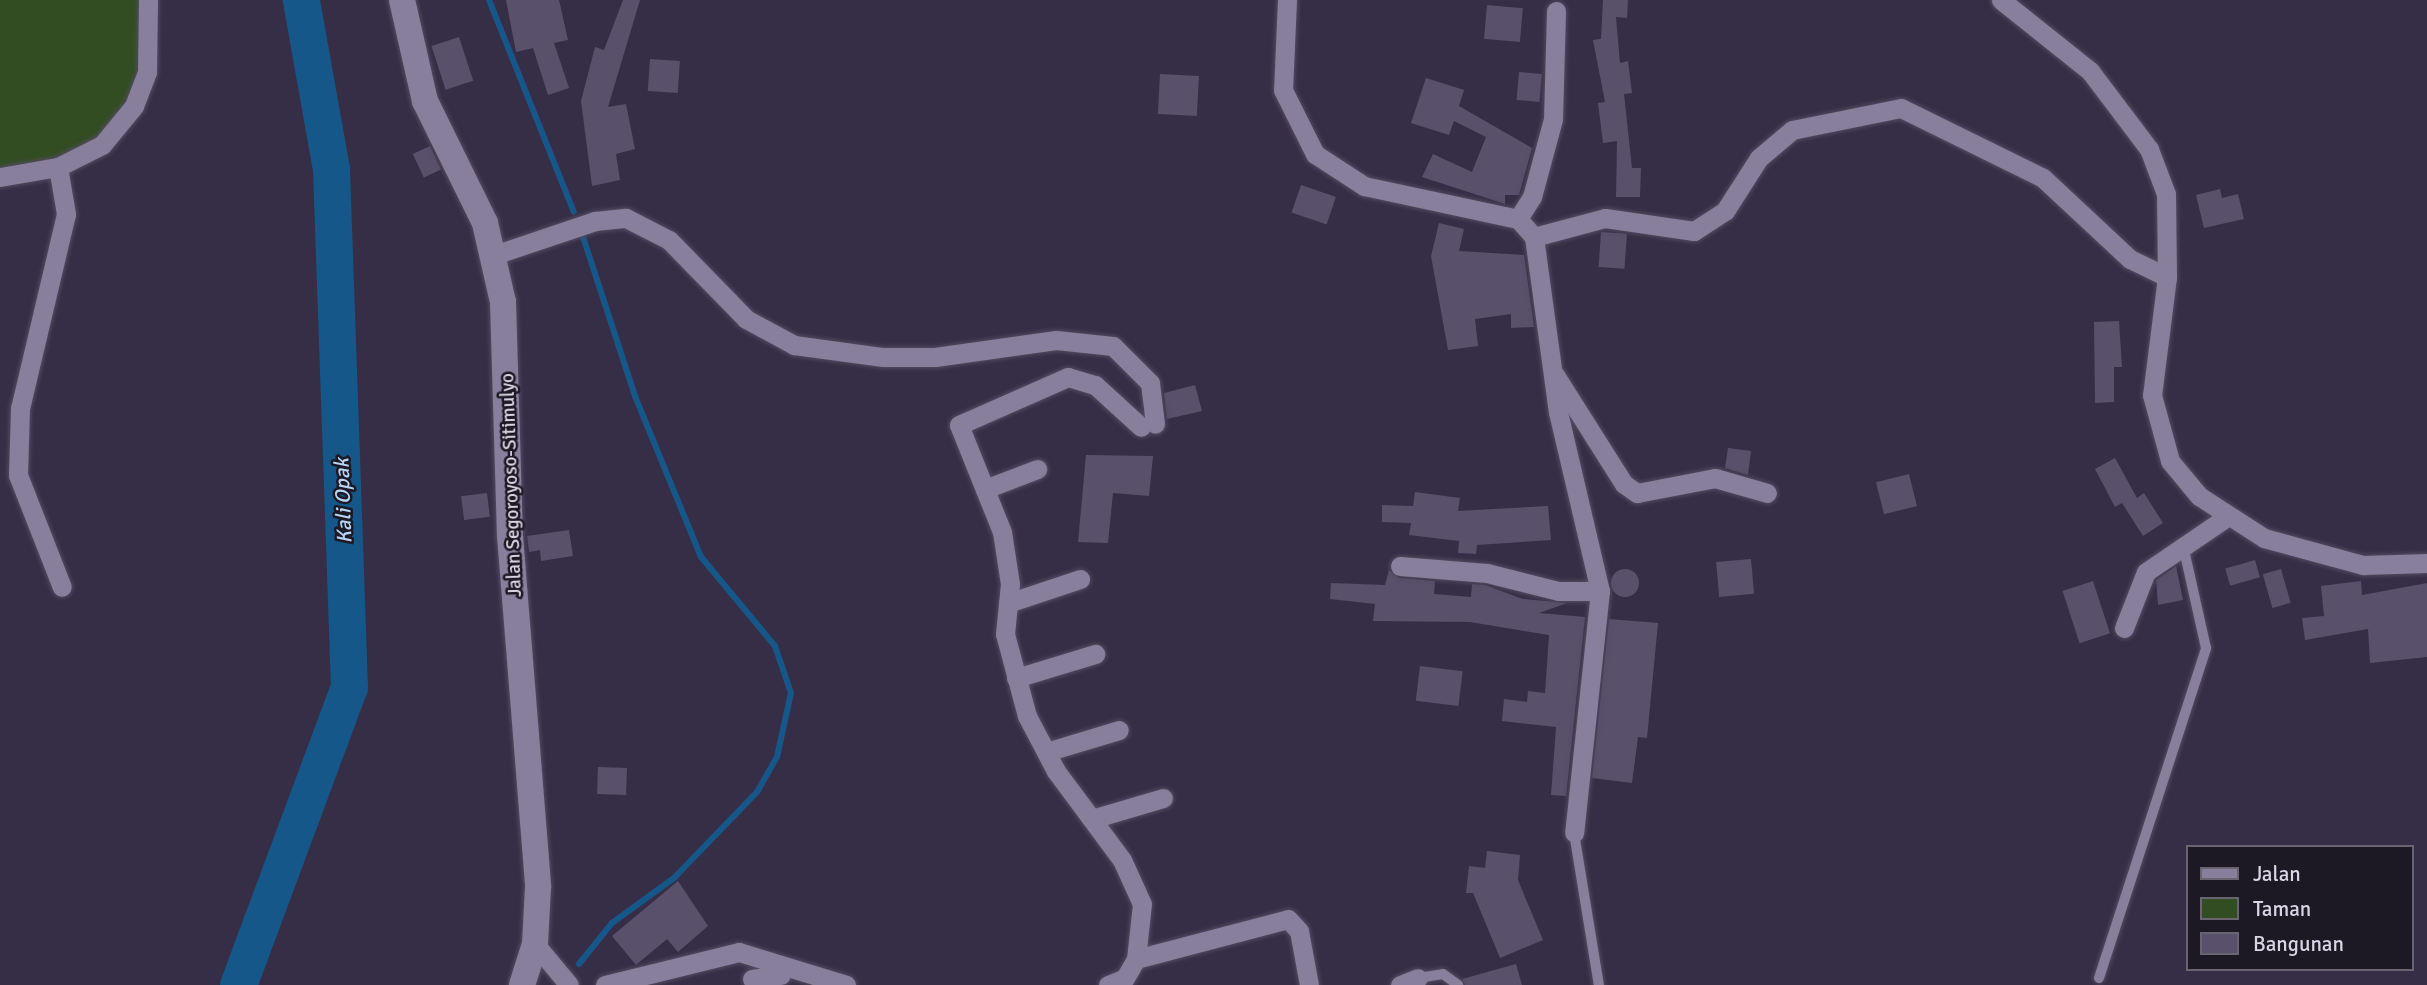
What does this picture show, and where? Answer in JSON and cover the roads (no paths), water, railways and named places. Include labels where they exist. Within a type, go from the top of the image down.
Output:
[{"type":"main road","name":"Jalan Segoroyoso-Sitimulyo","points":[[402,0],[425,101],[494,255],[508,348],[510,536],[538,887],[535,944],[522,985]]},
{"type":"street","points":[[0,177],[58,167],[102,145],[134,106],[146,72],[148,0]]},
{"type":"street","points":[[1287,0],[1283,90],[1315,154],[1364,186],[1518,219],[1534,237],[1553,372],[1600,591],[1574,833]]},
{"type":"street","points":[[2001,0],[2090,71],[2149,149],[2166,194],[2167,277],[2152,395],[2158,435],[2199,496],[2227,517],[2298,551],[2363,565],[2427,563]]},
{"type":"street","points":[[1518,219],[1532,197],[1553,119],[1556,11]]},
{"type":"street","points":[[1534,237],[1605,218],[1694,231],[1725,211],[1759,158],[1792,130],[1901,108],[2043,178],[2130,259],[2167,277]]},
{"type":"street","points":[[58,167],[66,214],[20,408],[18,475],[62,587]]},
{"type":"street","points":[[494,255],[595,221],[626,218],[669,240],[746,319],[794,345],[883,357],[971,354],[1056,340],[1113,346],[1150,383],[1148,425],[1095,385],[1068,377],[1041,385],[961,420],[959,430],[1002,532],[1008,603],[1005,635],[1016,678],[1045,752],[1138,889],[1143,922],[1136,959],[1120,983]]},
{"type":"street","points":[[1553,372],[1624,484],[1637,493],[1714,478],[1767,493]]},
{"type":"street","points":[[985,489],[1037,469]]},
{"type":"street","points":[[2124,628],[2146,572],[2227,517]]},
{"type":"street","points":[[1400,566],[1487,573],[1558,591],[1600,591]]},
{"type":"street","points":[[1008,603],[1080,579]]},
{"type":"street","points":[[1016,678],[1095,654]]},
{"type":"street","points":[[1045,752],[1119,730]]},
{"type":"street","points":[[1092,819],[1163,798]]},
{"type":"street","points":[[1136,959],[1288,919],[1299,931],[1309,985]]},
{"type":"street","points":[[535,944],[569,985]]},
{"type":"street","points":[[605,985],[739,952],[846,985]]},
{"type":"street","points":[[752,978],[782,975]]},
{"type":"lane","points":[[2099,978],[2206,648],[2183,545]]},
{"type":"lane","points":[[1574,833],[1599,985]]},
{"type":"lane","points":[[1409,981],[1443,974],[1458,985]]},
{"type":"waterway","name":"Kali Opak","points":[[238,985],[349,687],[331,169],[301,0]]},
{"type":"waterway","points":[[489,0],[574,212]]},
{"type":"waterway","points":[[579,964],[612,923],[674,878],[757,792],[777,757],[791,693],[775,646],[701,557],[635,396],[583,237]]}]
